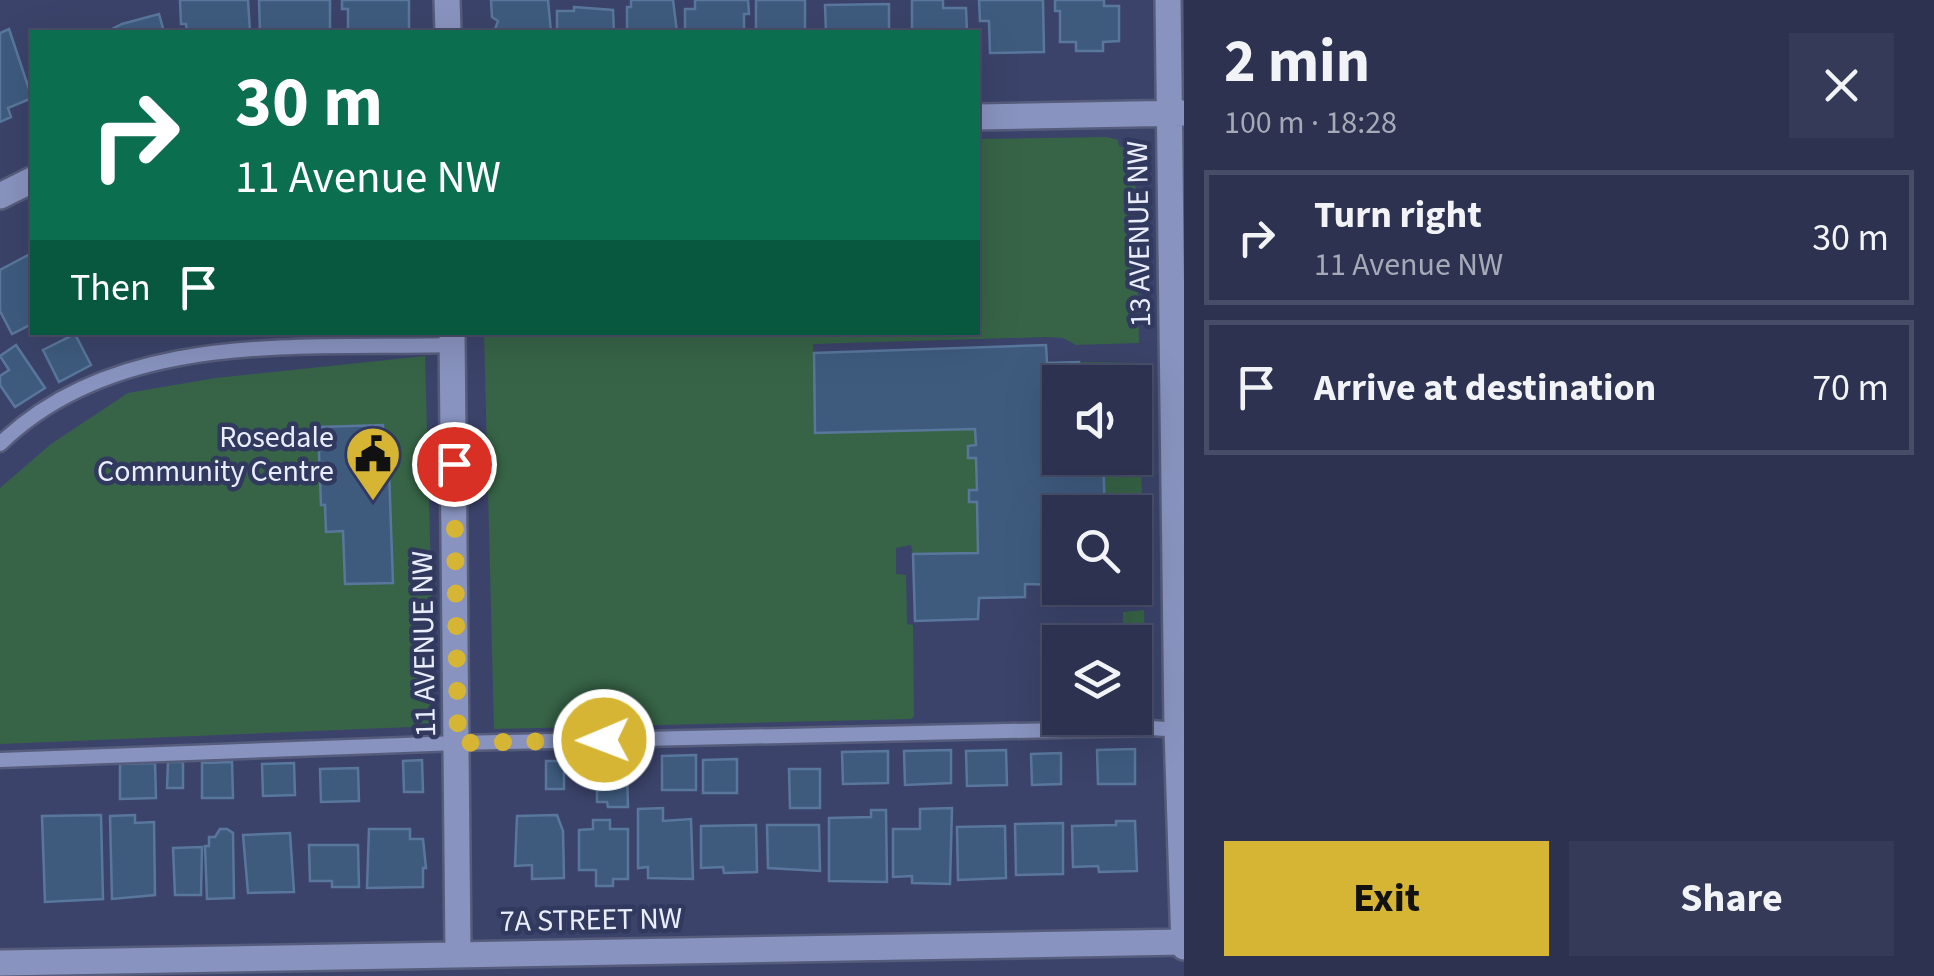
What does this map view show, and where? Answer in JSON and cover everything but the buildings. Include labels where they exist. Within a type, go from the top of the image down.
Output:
[{"type":"street","points":[[447,0],[448,30]]},
{"type":"street","name":"13 AVENUE NW","points":[[1168,0],[1177,113],[1184,944]]},
{"type":"street","points":[[980,118],[1177,113]]},
{"type":"street","points":[[0,196],[30,181]]},
{"type":"street","name":"11 AVENUE NW","points":[[452,339],[458,955]]},
{"type":"street","name":"7A STREET NW","points":[[0,962],[183,968],[458,955],[1184,944]]},
{"type":"lane","points":[[0,444],[66,394],[129,369],[201,354],[452,339]]},
{"type":"lane","points":[[0,760],[458,743],[1181,730]]},
{"type":"green space","points":[[1107,137],[1132,151],[1139,343],[1076,345],[1063,338],[1047,337],[813,344],[816,433],[975,429],[976,445],[968,446],[968,458],[976,458],[977,490],[969,490],[969,501],[977,502],[978,553],[913,554],[911,545],[896,548],[896,574],[906,575],[907,624],[913,625],[914,716],[494,729],[484,335],[980,335],[980,139]]},
{"type":"green space","points":[[425,356],[435,726],[0,744],[0,488],[51,444],[128,393],[215,378]]},
{"type":"green space","points":[[1079,362],[1139,365],[1079,365]]},
{"type":"green space","points":[[1104,475],[1141,475],[1142,495],[1104,495]]},
{"type":"green space","points":[[1144,610],[1144,625],[1123,625],[1123,612]]},
{"type":"place","name":"Rosedale Community Centre","points":[[373,503]]},
{"type":"route","points":[[454,464],[458,743],[604,740]]}]
